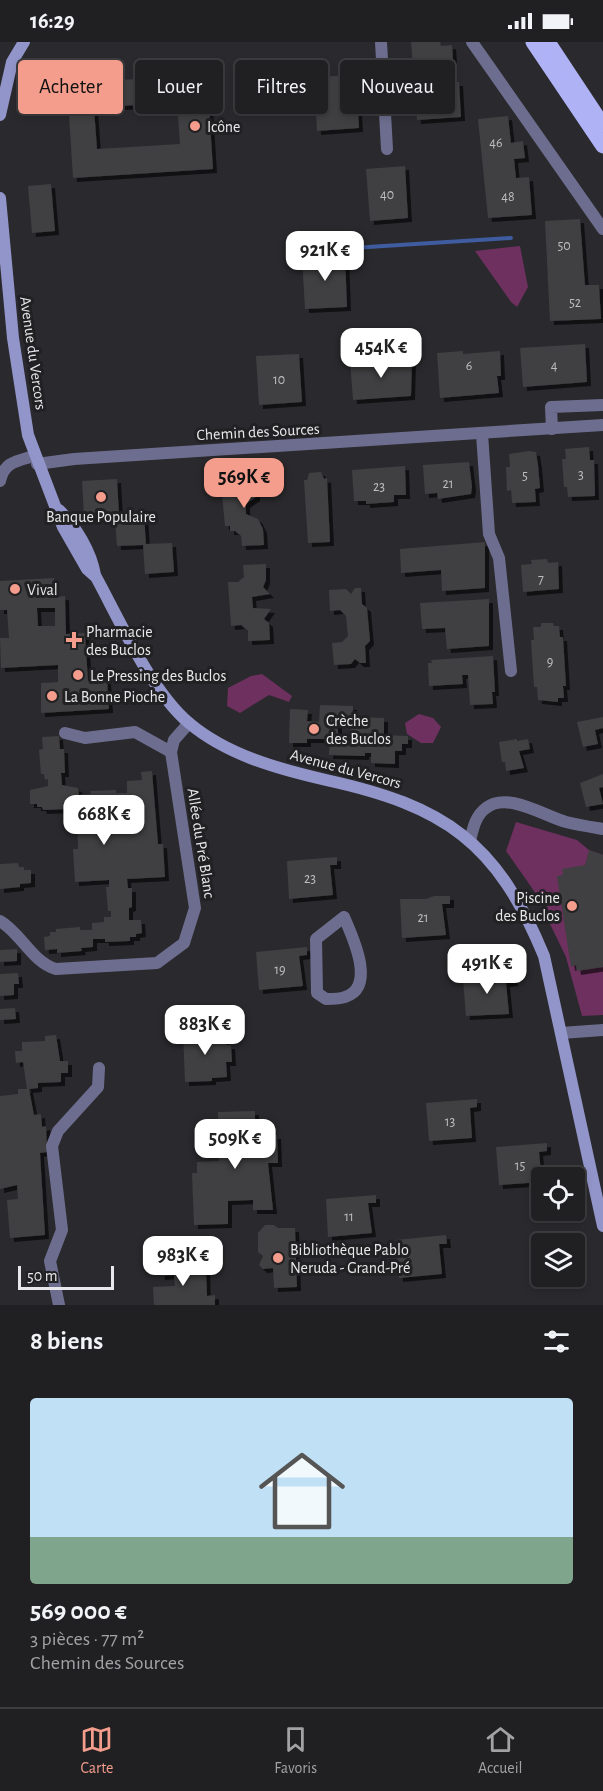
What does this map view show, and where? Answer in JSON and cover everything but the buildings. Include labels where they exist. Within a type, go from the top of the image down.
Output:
[{"type":"main road","points":[[533,42],[603,146]]},
{"type":"main road","points":[[548,42],[603,125]]},
{"type":"street","points":[[0,115],[12,62],[24,42]]},
{"type":"street","points":[[381,42],[387,149]]},
{"type":"street","points":[[472,42],[603,229]]},
{"type":"street","name":"Avenue du Vercors","points":[[0,198],[13,338],[28,435],[35,460],[63,527],[87,568],[96,577],[167,700],[189,723],[247,758],[404,801],[425,810],[470,841],[498,870],[530,922],[544,956],[603,1226]]},
{"type":"street","points":[[552,429],[551,407],[603,405]]},
{"type":"street","name":"Chemin des Sources","points":[[0,481],[2,472],[9,464],[35,460],[603,425]]},
{"type":"street","points":[[482,434],[489,534],[500,558],[511,671]]},
{"type":"street","points":[[65,733],[85,738],[135,732],[171,752],[174,740],[189,723]]},
{"type":"street","name":"Allée du Pré Blanc","points":[[0,921],[13,928],[47,966],[56,969],[157,963],[178,948],[192,924],[195,908],[171,752]]},
{"type":"street","points":[[470,841],[479,814],[487,806],[497,803],[517,805],[565,822],[603,829]]},
{"type":"street","points":[[344,917],[355,942],[362,975],[358,987],[347,997],[326,999],[316,993],[316,939],[344,917]]},
{"type":"street","points":[[561,1033],[603,1030]]},
{"type":"street","points":[[59,1305],[50,1262],[62,1230],[52,1146],[58,1131],[98,1087],[99,1068]]},
{"type":"shaded area","points":[[520,246],[528,287],[517,307],[511,302],[475,251]]},
{"type":"shaded area","points":[[262,674],[292,696],[289,702],[269,695],[240,713],[227,706],[228,688],[251,676]]},
{"type":"shaded area","points":[[419,714],[433,718],[441,727],[433,743],[421,743],[407,734],[405,723]]},
{"type":"shaded area","name":"Piscine des Buclos","points":[[516,822],[577,840],[589,850],[603,855],[603,1015],[582,1016],[566,957],[534,891],[506,851]]},
{"type":"waterway","points":[[321,250],[511,238]]},
{"type":"place","name":"Icône","points":[[195,126]]},
{"type":"place","name":"Banque Populaire","points":[[101,497]]},
{"type":"place","name":"Vival","points":[[15,589]]},
{"type":"place","name":"Pharmacie des Buclos","points":[[74,640]]},
{"type":"place","name":"Le Pressing des Buclos","points":[[78,675]]},
{"type":"place","name":"La Bonne Pioche","points":[[52,696]]},
{"type":"place","name":"Crèche des Buclos","points":[[314,729]]},
{"type":"place","name":"Piscine des Buclos","points":[[572,906]]},
{"type":"place","name":"Bibliothèque Pablo Neruda - Grand-Pré","points":[[278,1258]]}]
